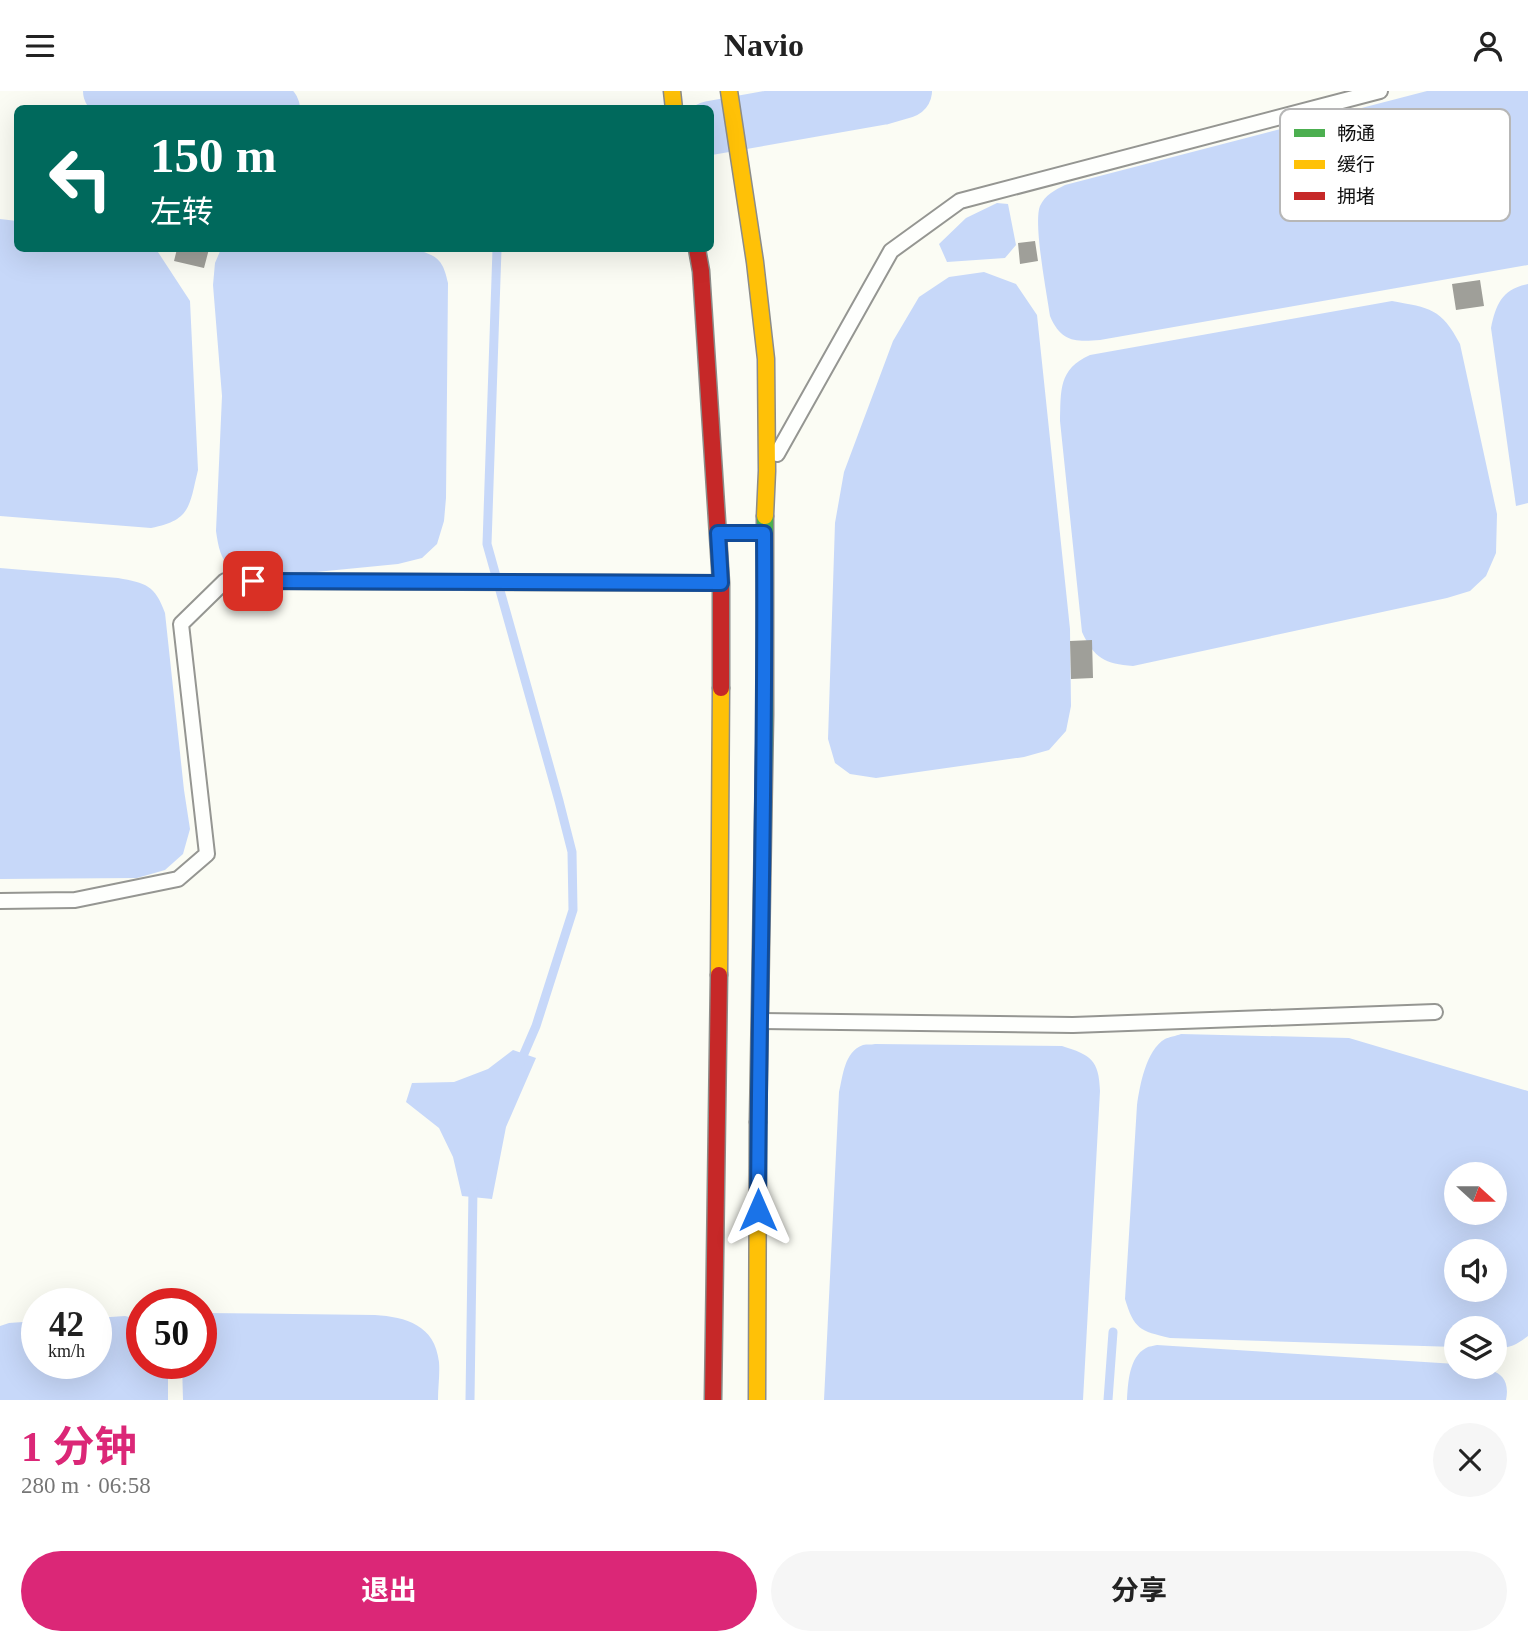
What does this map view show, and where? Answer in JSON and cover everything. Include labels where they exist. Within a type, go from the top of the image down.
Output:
[{"type":"main road","points":[[729,91],[755,262],[766,359],[757,1400]]},
{"type":"main road","points":[[698,252],[701,271],[721,583],[713,1400]]},
{"type":"lane","points":[[1311,109],[1380,91]]},
{"type":"lane","points":[[767,471],[891,251],[961,201],[1280,117]]},
{"type":"lane","points":[[718,533],[764,533]]},
{"type":"lane","points":[[0,901],[75,900],[178,879],[207,854],[181,624],[225,581],[721,583]]},
{"type":"lane","points":[[759,1021],[1073,1025],[1435,1012]]},
{"type":"water","points":[[1427,91],[1528,91],[1528,265],[1100,340],[1076,340],[1064,336],[1054,325],[1050,316],[1041,259],[1038,215],[1040,206],[1054,191],[1065,185],[1280,129],[1280,221],[1510,221],[1510,109],[1358,109]]},
{"type":"water","points":[[997,203],[1008,204],[1016,245],[1005,258],[947,262],[939,244],[966,218]]},
{"type":"water","points":[[0,219],[14,221],[14,252],[158,252],[190,301],[198,470],[186,510],[174,521],[151,528],[0,516]]},
{"type":"water","points":[[220,252],[423,252],[441,264],[448,283],[446,498],[444,521],[437,544],[422,558],[398,564],[265,577],[235,569],[224,560],[216,531],[222,396],[213,285],[215,263]]},
{"type":"water","points":[[984,272],[1016,284],[1037,315],[1070,629],[1071,706],[1066,731],[1049,750],[1024,757],[876,778],[850,774],[835,763],[828,739],[835,523],[844,472],[893,341],[919,297],[949,277]]},
{"type":"water","points":[[1528,284],[1528,503],[1516,506],[1491,328],[1498,305],[1506,294]]},
{"type":"water","points":[[1392,301],[1425,308],[1440,316],[1460,344],[1497,514],[1496,553],[1486,576],[1470,591],[1447,598],[1133,666],[1108,661],[1096,654],[1082,632],[1060,421],[1063,382],[1072,367],[1090,355]]},
{"type":"water","points":[[0,568],[118,578],[143,584],[157,596],[165,613],[190,829],[183,854],[165,870],[137,878],[0,879]]},
{"type":"water","points":[[1181,1034],[1349,1038],[1528,1091],[1528,1336],[1507,1347],[1507,1316],[1444,1316],[1444,1347],[1170,1338],[1145,1330],[1135,1323],[1125,1299],[1137,1105],[1149,1059],[1158,1044]]},
{"type":"water","points":[[863,1045],[1062,1046],[1080,1052],[1092,1060],[1098,1072],[1100,1091],[1083,1400],[824,1400],[839,1092],[845,1065],[852,1053]]},
{"type":"water","points":[[513,1050],[536,1058],[506,1127],[492,1199],[462,1196],[453,1157],[439,1128],[406,1102],[412,1083],[454,1082],[488,1069]]},
{"type":"water","points":[[217,1313],[375,1315],[398,1318],[417,1325],[432,1339],[439,1367],[438,1400],[183,1400],[182,1379],[217,1379]]},
{"type":"water","points":[[126,1316],[126,1379],[168,1379],[168,1400],[0,1400],[0,1326],[21,1322],[21,1379],[112,1379],[112,1317]]},
{"type":"water","points":[[1157,1345],[1444,1363],[1444,1379],[1503,1379],[1507,1389],[1506,1400],[1127,1400],[1130,1371],[1140,1352]]},
{"type":"building","points":[[1035,241],[1038,261],[1020,264],[1018,243]]},
{"type":"building","points":[[176,252],[208,252],[204,268],[174,261]]},
{"type":"building","points":[[1480,280],[1484,306],[1456,310],[1452,284]]},
{"type":"building","points":[[1092,640],[1093,678],[1071,679],[1070,641]]},
{"type":"waterway","points":[[110,91],[237,105]]},
{"type":"waterway","points":[[714,127],[881,98],[905,91]]},
{"type":"waterway","points":[[497,252],[487,544],[572,852],[573,910],[536,1026],[520,1063]]},
{"type":"waterway","points":[[470,1400],[473,1188]]},
{"type":"waterway","points":[[1108,1400],[1113,1332]]},
{"type":"traffic: fast","points":[[758,1122],[765,714],[765,516]]},
{"type":"traffic: slow","points":[[672,91],[674,105]]},
{"type":"traffic: slow","points":[[729,91],[755,262],[766,359],[765,516]]},
{"type":"traffic: slow","points":[[719,975],[721,688]]},
{"type":"traffic: slow","points":[[757,1400],[758,1122]]},
{"type":"traffic: jam","points":[[698,252],[701,271],[721,583],[721,688]]},
{"type":"traffic: jam","points":[[713,1400],[719,975]]},
{"type":"route","points":[[253,581],[721,583],[718,533],[764,533],[765,714],[758,1210]]}]
